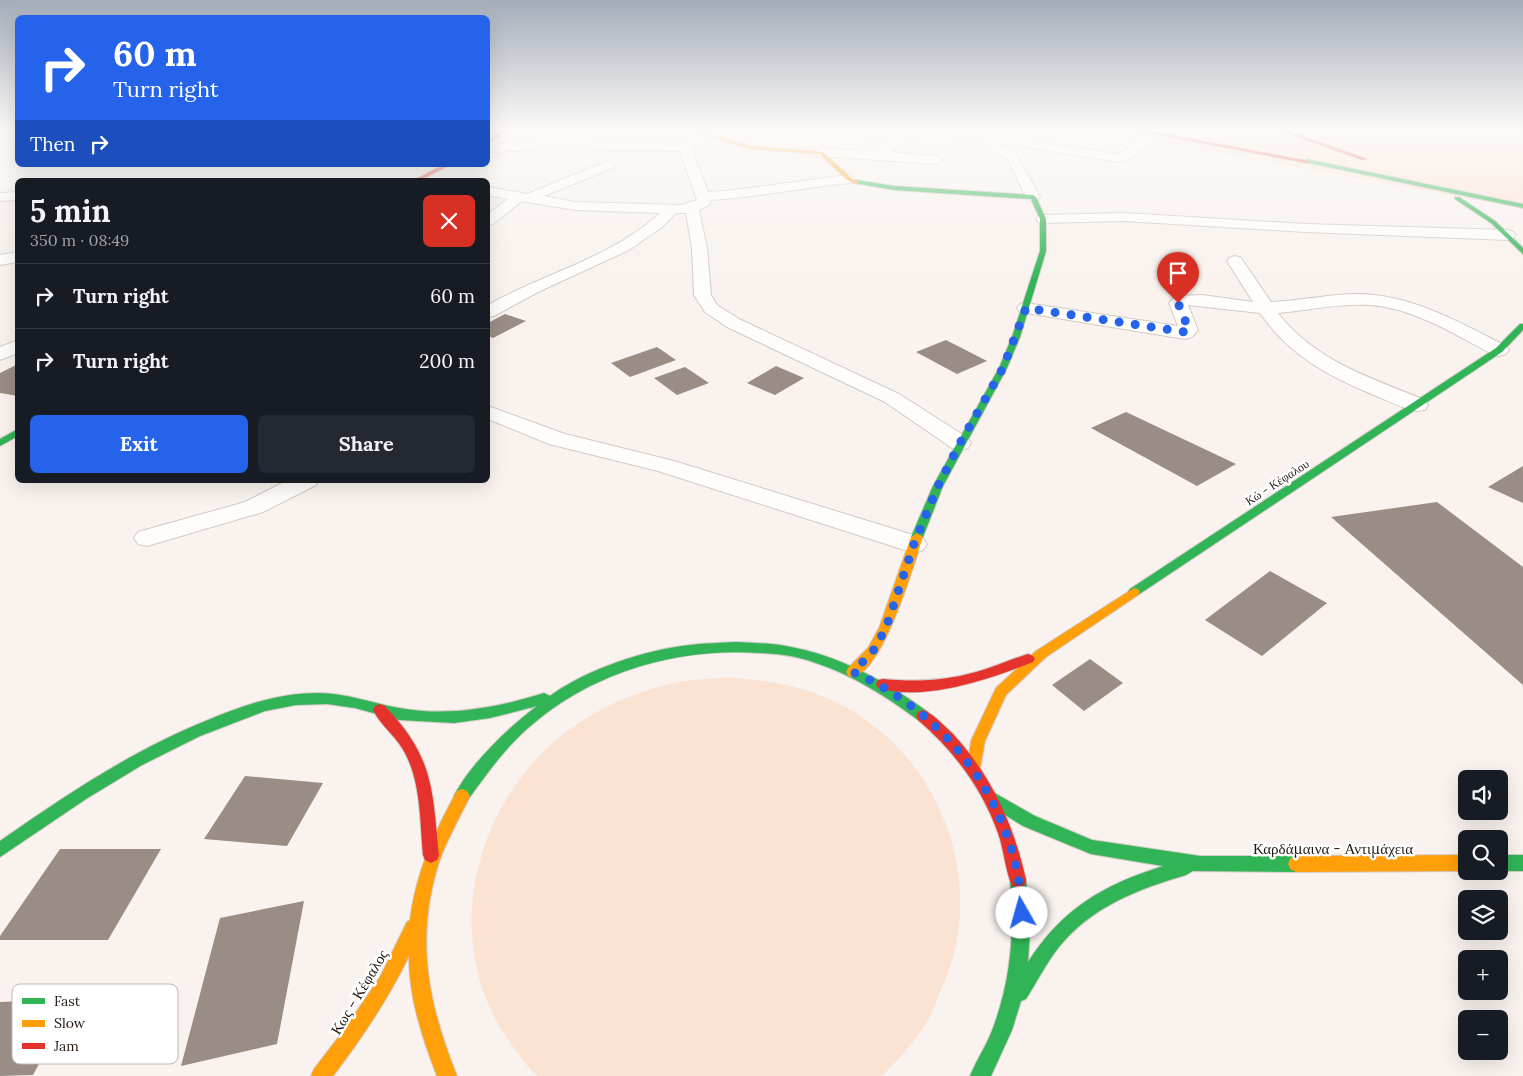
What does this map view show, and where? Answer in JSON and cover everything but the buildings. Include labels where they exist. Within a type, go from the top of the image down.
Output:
[{"type":"main road","points":[[853,672],[873,651],[886,628],[914,544],[938,486],[1003,368],[1026,308],[1043,251],[1043,219],[1033,197],[894,188],[855,181]]},
{"type":"main road","points":[[1400,181],[1523,206]]},
{"type":"main road","points":[[1421,181],[1442,190],[1480,213],[1508,235],[1523,252]]},
{"type":"main road","name":"Κώ - Κέφαλου","points":[[974,770],[978,742],[1001,692],[1041,654],[1499,350],[1523,326]]},
{"type":"main road","points":[[0,443],[15,434]]},
{"type":"main road","points":[[0,850],[118,769],[147,752],[208,724],[252,710],[304,699],[340,700],[380,710],[451,718],[474,716],[524,706],[606,671],[640,659],[683,650],[709,647],[761,647],[786,651],[812,657],[853,672],[877,683],[904,700],[953,743],[974,770],[991,798],[1006,833],[1017,872],[1022,913],[1021,957],[1012,1002],[986,1066],[980,1076]]},
{"type":"main road","name":"Κώ - Κέφαλου","points":[[877,683],[908,688],[936,688],[990,674],[1041,654]]},
{"type":"main road","points":[[447,1076],[438,1059],[425,1024],[418,989],[415,954],[417,920],[431,857],[457,801],[482,765],[504,740],[528,718],[581,683]]},
{"type":"main road","points":[[380,710],[404,738],[414,754],[420,773],[431,857]]},
{"type":"main road","name":"Καρδάμαινα - Αντιμάχεια","points":[[991,798],[1029,822],[1091,847],[1200,864],[1458,862]]},
{"type":"main road","points":[[1508,863],[1523,863]]},
{"type":"main road","name":"Καρδάμαινα - Αντιμάχεια","points":[[1012,1002],[1059,934],[1093,903],[1150,876],[1200,864]]},
{"type":"main road","name":"Κως - Κέφαλος","points":[[321,1076],[351,1037],[386,983],[417,920]]},
{"type":"street","points":[[490,220],[523,198],[566,181]]},
{"type":"street","points":[[693,181],[697,202],[700,291],[709,309],[733,324],[892,398],[960,443]]},
{"type":"street","points":[[490,191],[575,206],[672,209],[697,202],[777,187],[829,181]]},
{"type":"street","points":[[1025,181],[1033,197]]},
{"type":"street","points":[[0,197],[15,196]]},
{"type":"street","points":[[490,311],[532,289],[601,260],[621,249],[644,236],[672,209]]},
{"type":"street","points":[[1043,219],[1124,217],[1296,228],[1508,235]]},
{"type":"street","points":[[1235,261],[1266,308],[1293,342],[1326,365],[1417,405]]},
{"type":"street","points":[[1026,308],[1185,332],[1189,330],[1178,303],[1181,300],[1266,308],[1344,300],[1371,300],[1390,302],[1440,321],[1499,350]]},
{"type":"street","points":[[0,354],[15,347]]},
{"type":"street","points":[[490,413],[557,439],[666,466],[914,544]]},
{"type":"street","points":[[147,538],[254,507],[301,483]]},
{"type":"shaded area","points":[[1374,181],[1523,181],[1523,208]]},
{"type":"shaded area","points":[[729,677],[772,682],[793,687],[814,693],[856,713],[892,741],[920,775],[942,814],[955,857],[960,901],[956,946],[930,1017],[904,1052],[881,1076],[538,1076],[525,1063],[507,1038],[487,1000],[475,960],[472,919],[476,878],[487,838],[506,800],[530,766],[561,736],[575,726],[604,708],[651,689],[684,681]]},
{"type":"traffic: fast","points":[[1403,181],[1523,206]]},
{"type":"traffic: fast","points":[[856,182],[894,188],[1033,197],[1043,219],[1043,251],[1016,337],[1003,368],[938,486],[917,537]]},
{"type":"traffic: fast","points":[[1457,198],[1493,222],[1523,252]]},
{"type":"traffic: fast","points":[[1134,592],[1499,350],[1523,326]]},
{"type":"traffic: fast","points":[[0,443],[15,434]]},
{"type":"traffic: fast","points":[[462,796],[490,757],[523,724],[560,696],[601,675],[644,659],[690,650],[736,647],[784,650],[821,659],[875,684],[923,716]]},
{"type":"traffic: fast","points":[[0,850],[81,794],[165,745],[235,715],[265,706],[285,701],[327,699],[355,702],[399,714],[454,717],[490,713],[544,698]]},
{"type":"traffic: fast","points":[[991,798],[1029,821],[1091,847],[1200,864],[1296,864]]},
{"type":"traffic: fast","points":[[1508,863],[1523,863]]},
{"type":"traffic: fast","points":[[1019,992],[1042,955],[1071,921],[1117,891],[1186,867]]},
{"type":"traffic: fast","points":[[980,1076],[1002,1030],[1016,981],[1020,956],[1021,930],[1018,880]]},
{"type":"traffic: slow","points":[[853,672],[873,651],[885,628],[917,537]]},
{"type":"traffic: slow","points":[[974,770],[978,741],[1001,692],[1041,654],[1134,592]]},
{"type":"traffic: slow","points":[[447,1076],[433,1040],[423,1005],[418,969],[417,934],[421,899],[430,865],[444,830],[462,796]]},
{"type":"traffic: slow","points":[[1296,864],[1458,863]]},
{"type":"traffic: slow","points":[[321,1076],[351,1037],[386,983],[413,928]]},
{"type":"traffic: jam","points":[[883,684],[922,686],[957,682],[975,678],[1028,659]]},
{"type":"traffic: jam","points":[[380,710],[406,741],[418,765],[422,777],[428,816],[431,855]]},
{"type":"traffic: jam","points":[[923,716],[941,731],[957,749],[985,789],[1006,834],[1018,880]]},
{"type":"route","points":[[1022,913],[1017,872],[1006,833],[991,798],[974,770],[953,743],[929,720],[904,700],[877,683],[853,672],[873,651],[886,628],[914,544],[938,486],[1003,368],[1026,308],[1164,331],[1185,332],[1189,330],[1178,303]]}]
